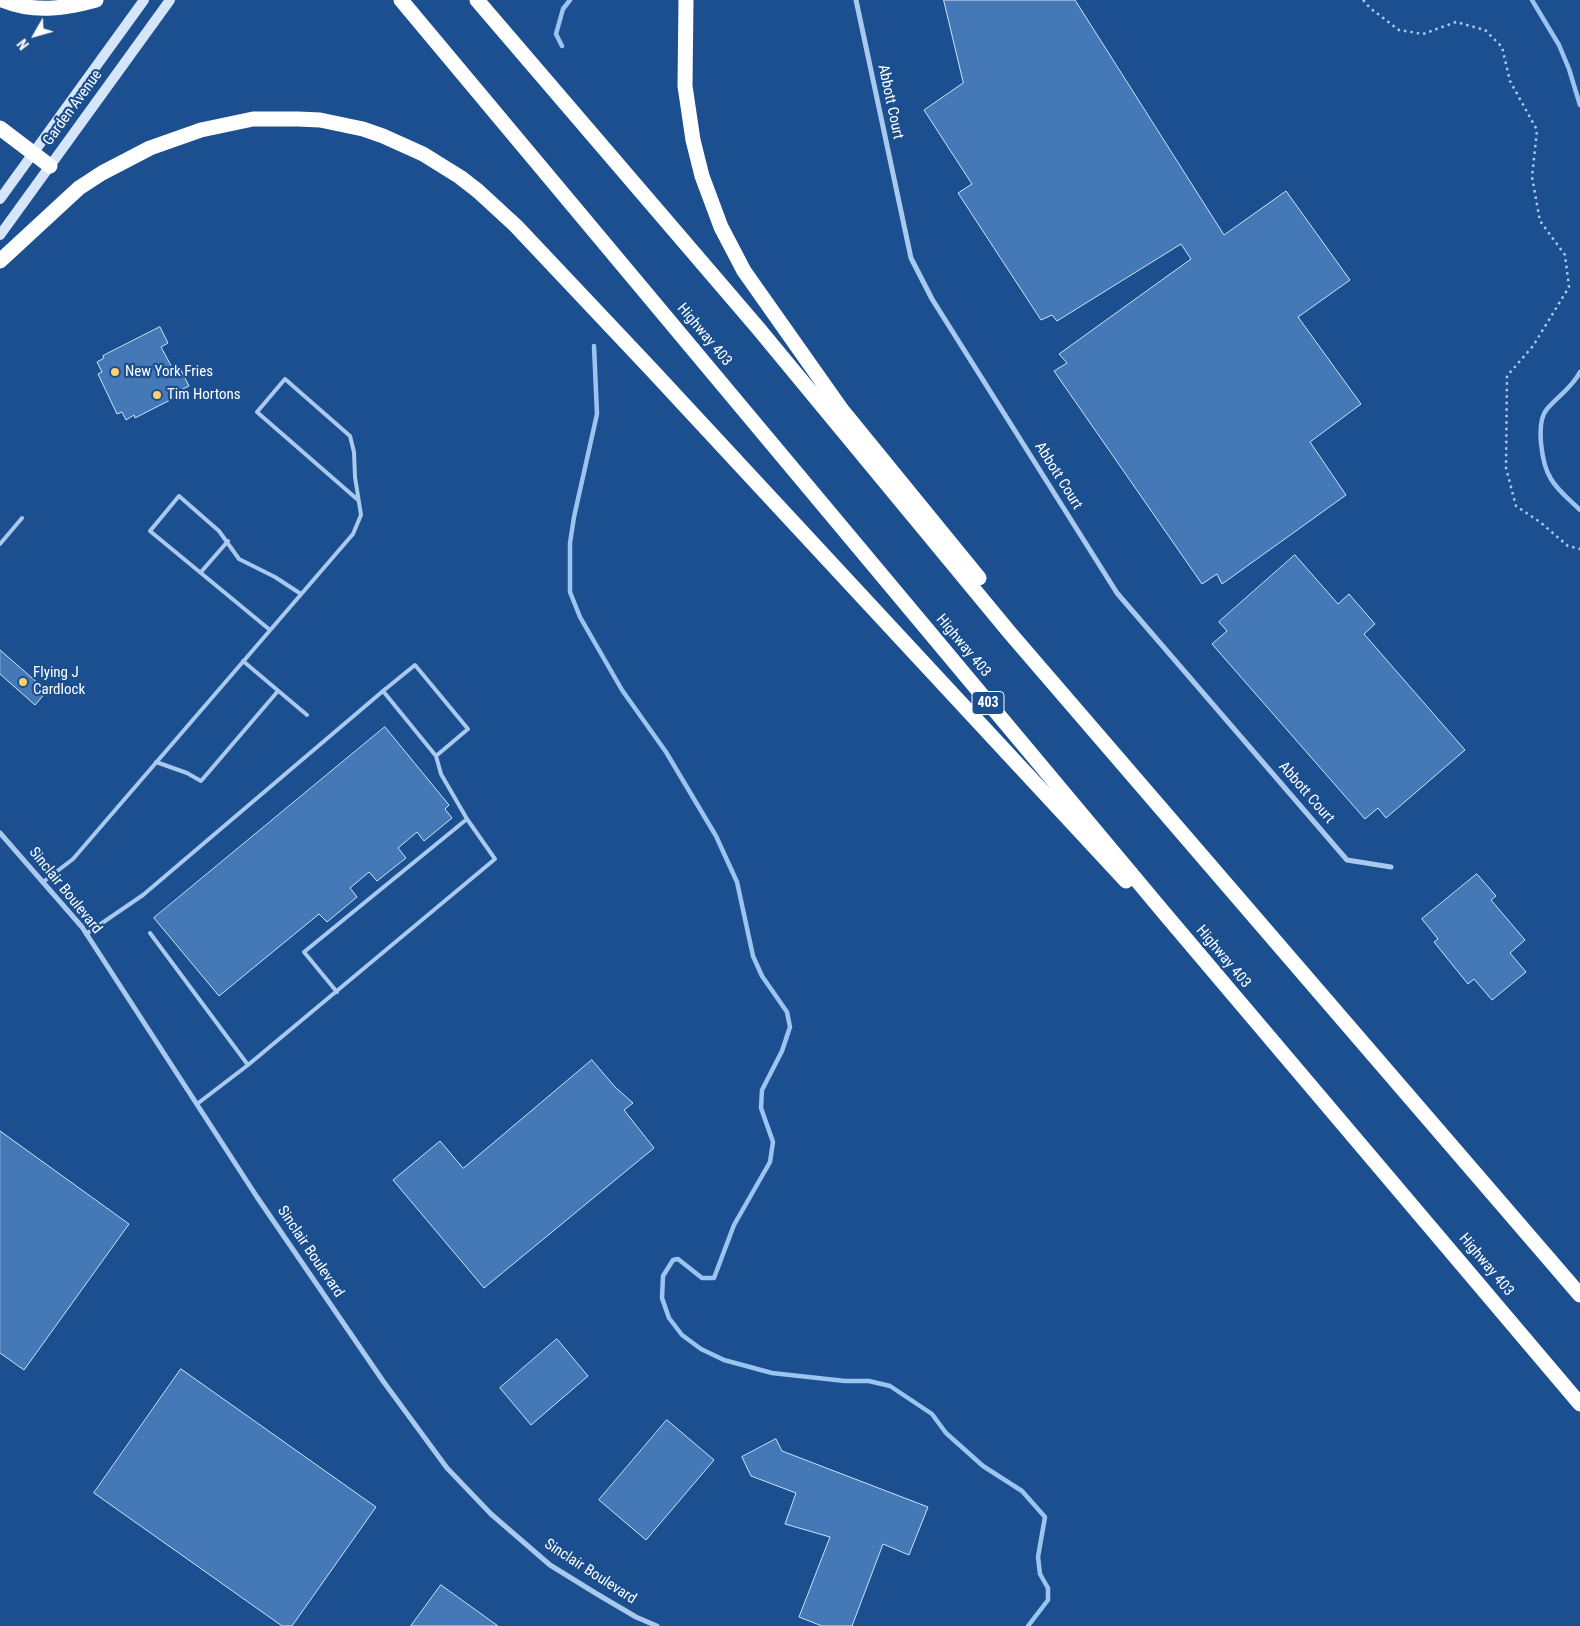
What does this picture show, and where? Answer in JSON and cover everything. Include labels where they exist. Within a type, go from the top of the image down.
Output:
[{"type":"highway","points":[[2,0],[26,8],[44,9],[72,7],[96,0]]},
{"type":"highway","name":"Highway 403","points":[[401,0],[1165,914],[1580,1404]]},
{"type":"highway","points":[[477,0],[758,328],[1010,633],[1580,1295]]},
{"type":"highway","points":[[686,0],[685,86],[693,140],[702,176],[720,227],[744,271],[842,410],[994,598],[1010,633]]},
{"type":"highway","points":[[0,261],[79,188],[102,173],[150,148],[201,130],[253,119],[320,120],[356,127],[384,136],[423,154],[460,177],[516,226],[1120,876],[1165,914]]},
{"type":"highway","points":[[0,128],[50,166]]},
{"type":"main road","name":"Garden Avenue","points":[[0,199],[144,0]]},
{"type":"main road","name":"Garden Avenue","points":[[0,234],[170,0]]},
{"type":"street","name":"Abbott Court","points":[[856,0],[911,258],[932,299],[1116,593],[1347,860],[1390,867]]},
{"type":"street","name":"Sinclair Boulevard","points":[[0,833],[86,934],[257,1197],[367,1357],[447,1468],[491,1514],[550,1565],[604,1599],[636,1617],[657,1626]]},
{"type":"lane","points":[[43,882],[73,859],[353,534],[361,515],[355,477],[354,452],[350,436],[285,379],[257,412],[358,500]]},
{"type":"lane","points":[[270,630],[150,530],[179,496],[219,531],[240,559],[275,577],[301,594]]},
{"type":"lane","points":[[0,544],[22,518]]},
{"type":"lane","points":[[200,572],[228,541]]},
{"type":"lane","points":[[243,661],[307,715]]},
{"type":"lane","points":[[86,934],[143,895],[415,664],[468,729],[436,756]]},
{"type":"lane","points":[[156,762],[187,773],[201,781],[278,691]]},
{"type":"lane","points":[[197,1104],[338,992],[496,859],[467,819],[441,774],[436,756],[383,691]]},
{"type":"lane","points":[[338,992],[304,952],[467,819]]},
{"type":"lane","points":[[150,934],[248,1065]]},
{"type":"path","points":[[1363,0],[1370,8],[1399,30],[1423,34],[1456,22],[1485,30],[1502,47],[1510,81],[1537,130],[1532,176],[1540,221],[1565,255],[1568,287],[1533,346],[1507,376],[1506,468],[1516,506],[1540,522],[1568,546],[1580,549]]},
{"type":"building","points":[[944,0],[1075,0],[1224,235],[1286,191],[1350,280],[1298,317],[1361,404],[1310,442],[1346,495],[1222,584],[1217,574],[1202,584],[1054,371],[1067,363],[1059,354],[1191,259],[1181,244],[1057,321],[1052,315],[1041,320],[958,193],[972,184],[924,110],[963,83]]},
{"type":"building","points":[[160,327],[168,343],[161,347],[175,373],[181,370],[189,386],[172,394],[174,398],[135,418],[134,415],[126,420],[122,412],[117,414],[98,374],[102,372],[97,362],[104,358],[103,356]]},
{"type":"building","points":[[1295,555],[1338,604],[1349,594],[1375,624],[1364,634],[1465,750],[1386,818],[1378,808],[1365,819],[1212,644],[1227,631],[1219,622]]},
{"type":"building","name":"Flying J Cardlock","points":[[0,650],[47,691],[35,705],[0,674]]},
{"type":"building","points":[[385,727],[449,805],[445,809],[452,818],[424,841],[417,832],[398,848],[406,858],[377,881],[369,872],[350,888],[357,897],[327,922],[319,914],[219,996],[154,918]]},
{"type":"building","points":[[1477,874],[1496,896],[1491,900],[1525,940],[1510,953],[1526,972],[1492,1000],[1474,979],[1468,984],[1434,942],[1438,939],[1422,919]]},
{"type":"building","points":[[592,1060],[615,1087],[633,1103],[624,1110],[654,1148],[484,1288],[393,1180],[440,1141],[463,1168]]},
{"type":"building","points":[[0,1131],[129,1224],[24,1370],[0,1353]]},
{"type":"building","points":[[557,1339],[588,1376],[531,1425],[500,1388]]},
{"type":"building","points":[[181,1369],[376,1507],[292,1626],[282,1626],[94,1493]]},
{"type":"building","points":[[667,1420],[714,1460],[646,1540],[599,1500]]},
{"type":"building","points":[[776,1439],[782,1451],[928,1507],[909,1555],[883,1544],[852,1626],[822,1626],[799,1617],[830,1537],[785,1524],[796,1493],[751,1476],[742,1457]]},
{"type":"building","points":[[441,1585],[498,1626],[411,1626]]},
{"type":"waterway","points":[[562,46],[556,34],[563,9],[570,0]]},
{"type":"waterway","points":[[1532,0],[1559,45],[1569,69],[1580,105]]},
{"type":"waterway","points":[[594,346],[597,414],[570,543],[570,592],[580,617],[622,690],[666,752],[716,836],[737,882],[753,956],[762,976],[787,1012],[790,1027],[782,1051],[762,1090],[761,1108],[773,1142],[770,1162],[734,1225],[714,1278],[702,1278],[678,1259],[673,1260],[663,1276],[662,1298],[669,1318],[682,1335],[701,1349],[724,1360],[772,1373],[845,1381],[869,1381],[890,1386],[932,1414],[946,1433],[983,1466],[1022,1491],[1045,1517],[1038,1557],[1040,1574],[1048,1588],[1048,1600],[1028,1626]]},
{"type":"waterway","points":[[1580,372],[1569,387],[1547,409],[1541,424],[1541,444],[1548,473],[1561,492],[1580,510]]},
{"type":"place","name":"New York Fries","points":[[115,372]]},
{"type":"place","name":"Tim Hortons","points":[[157,395]]},
{"type":"place","name":"Flying J Cardlock","points":[[23,682]]}]
